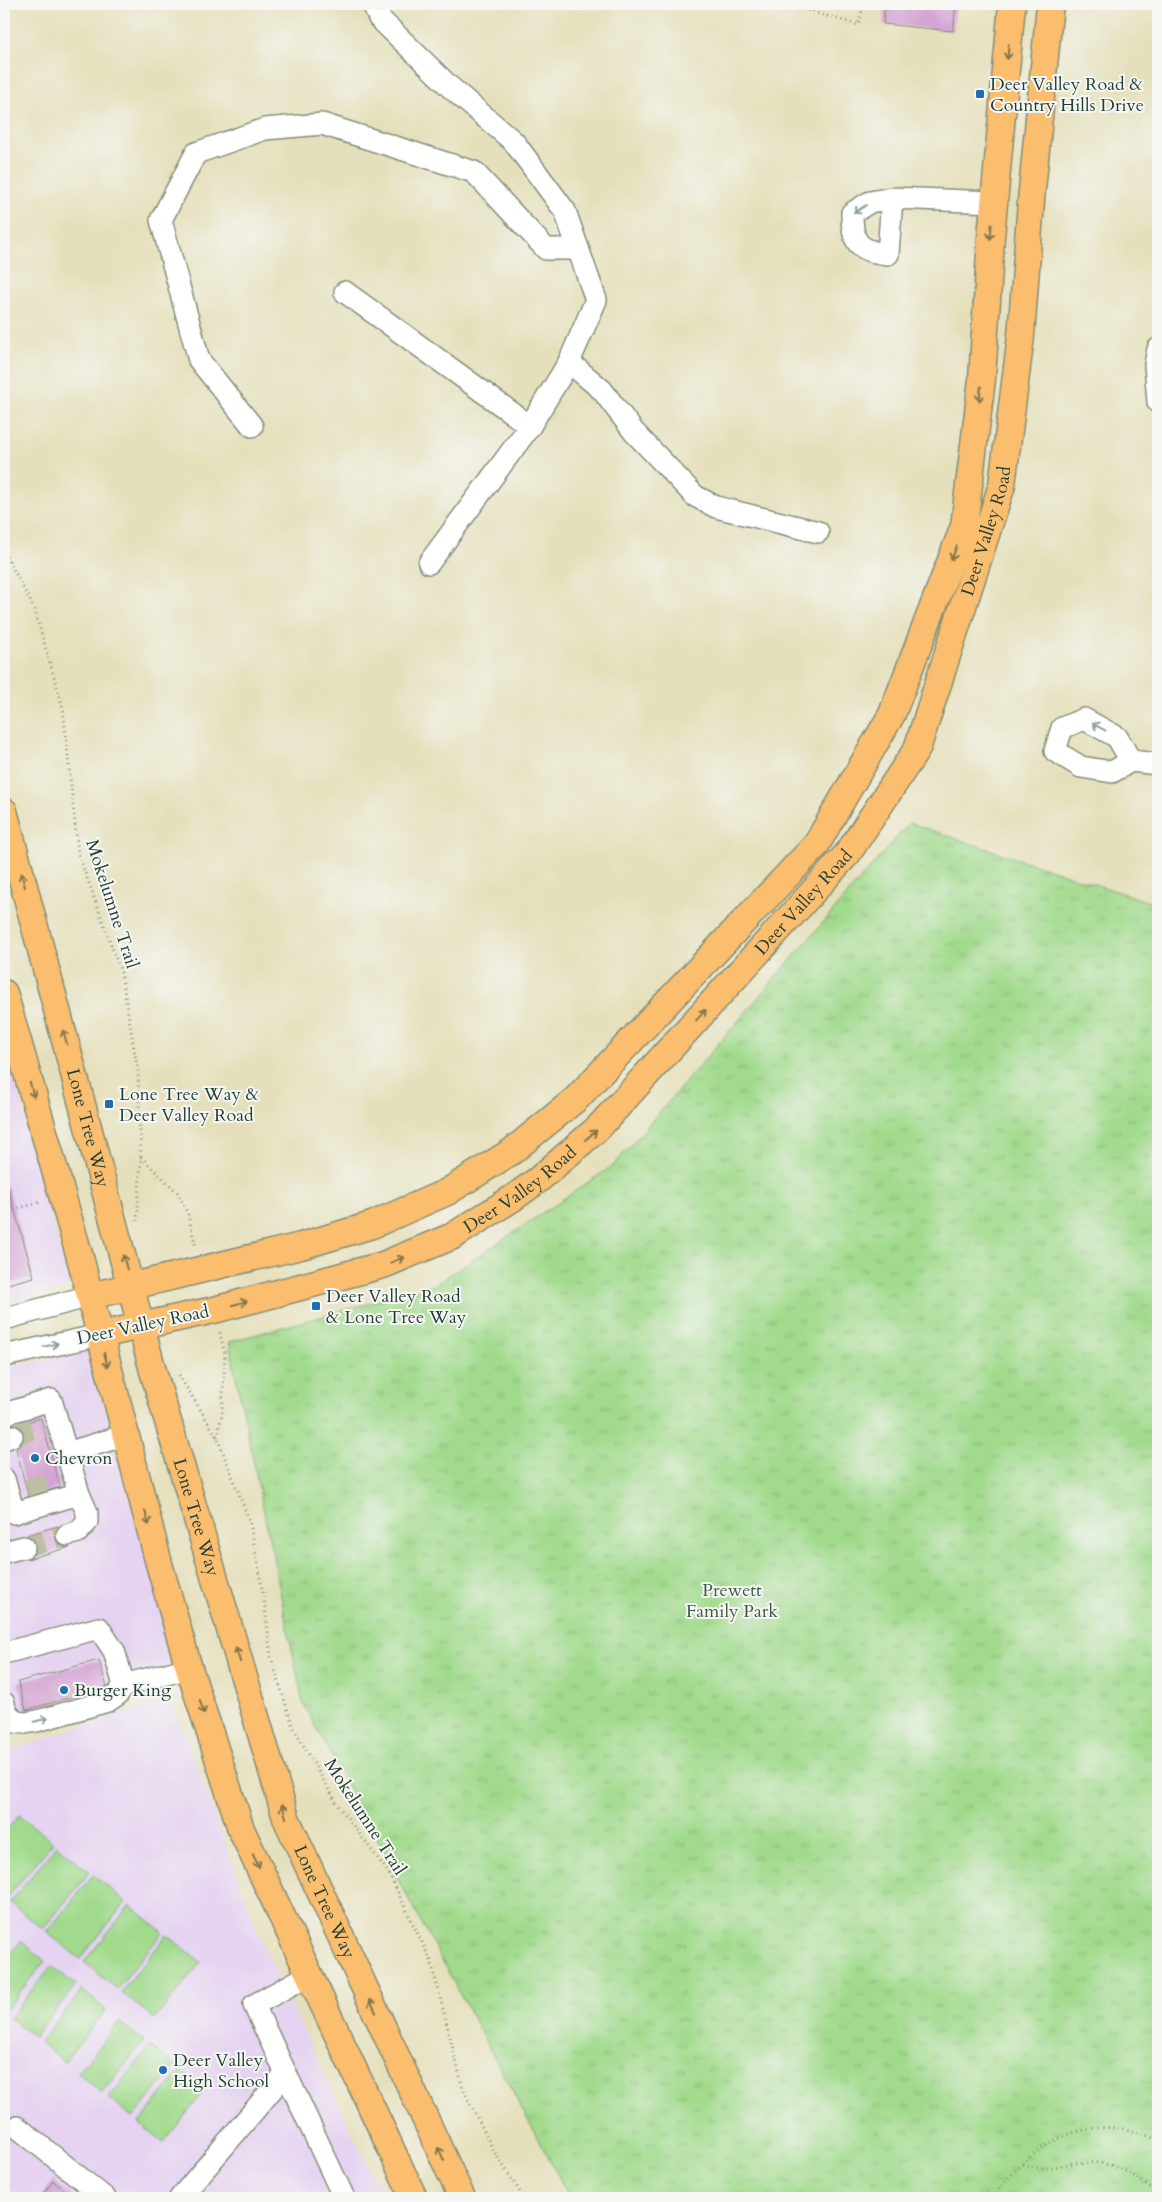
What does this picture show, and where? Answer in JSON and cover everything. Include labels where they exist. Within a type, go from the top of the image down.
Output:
[{"type":"main road","name":"Deer Valley Road","points":[[90,1296],[301,1246],[372,1225],[447,1192],[511,1152],[576,1099],[816,845],[892,714],[964,526],[982,379],[994,202],[1012,4]]},
{"type":"main road","name":"Deer Valley Road","points":[[100,1335],[214,1310],[383,1265],[453,1236],[513,1198],[538,1180],[598,1128],[848,853],[917,749],[1002,485],[1021,336],[1031,201],[1050,4]]},
{"type":"main road","name":"Lone Tree Way","points":[[4,811],[142,1326],[286,1818],[462,2198]]},
{"type":"main road","points":[[4,992],[90,1296],[158,1560],[189,1668],[241,1829],[414,2198]]},
{"type":"street","points":[[373,4],[386,25],[450,87],[514,142],[565,211],[596,300],[569,362],[530,426],[429,563]]},
{"type":"street","points":[[252,426],[199,360],[161,220],[196,153],[264,129],[322,124],[474,172],[546,249],[578,249]]},
{"type":"street","points":[[892,198],[888,254],[867,250],[854,239],[852,213],[870,202],[892,198],[994,202]]},
{"type":"street","points":[[345,292],[530,426]]},
{"type":"street","points":[[1158,349],[1155,364],[1158,402]]},
{"type":"street","points":[[569,362],[602,390],[634,432],[695,496],[716,507],[818,532]]},
{"type":"street","points":[[1131,761],[1158,764]]},
{"type":"street","name":"Deer Valley Road","points":[[4,1320],[90,1296]]},
{"type":"street","name":"Deer Valley Road","points":[[4,1356],[100,1335]]},
{"type":"street","points":[[4,1414],[51,1400],[50,1424],[67,1453],[70,1483],[87,1512],[87,1522],[78,1532],[67,1535]]},
{"type":"street","points":[[67,1453],[126,1435]]},
{"type":"street","points":[[13,1488],[14,1513],[70,1483]]},
{"type":"street","points":[[4,1552],[24,1547]]},
{"type":"street","points":[[4,1653],[99,1628],[114,1651],[124,1685]]},
{"type":"street","points":[[4,1703],[6,1710],[15,1722],[25,1723],[108,1701],[117,1695],[124,1685],[189,1668]]},
{"type":"street","points":[[309,1975],[254,2005],[344,2198]]},
{"type":"street","points":[[180,2198],[286,2072]]},
{"type":"street","points":[[17,2127],[105,2198]]},
{"type":"path","points":[[804,4],[803,9],[858,25],[864,4]]},
{"type":"path","name":"Mokelumne Trail","points":[[4,552],[34,608],[63,708],[78,853],[121,972],[138,1072],[141,1157],[138,1180],[138,1228]]},
{"type":"path","points":[[141,1157],[178,1193],[188,1214],[202,1271]]},
{"type":"path","points":[[4,1212],[42,1202]]},
{"type":"path","points":[[214,1310],[225,1354],[222,1415],[217,1437]]},
{"type":"path","name":"Mokelumne Trail","points":[[175,1369],[194,1403],[217,1437],[250,1522],[264,1599],[271,1657],[293,1727],[337,1804],[388,1872],[432,1961],[464,2089],[495,2153],[524,2198]]},
{"type":"path","points":[[993,2198],[1004,2182],[1044,2145],[1082,2129],[1125,2129],[1158,2140]]},
{"type":"path","points":[[1022,2164],[1048,2169],[1076,2163],[1098,2162],[1120,2167],[1140,2178],[1158,2195]]},
{"type":"shaded area","points":[[4,1037],[69,1287],[4,1304]]},
{"type":"shaded area","points":[[88,1350],[184,1682],[4,1737],[4,1369]]},
{"type":"shaded area","name":"Deer Valley High School","points":[[171,1698],[262,1943],[383,2198],[4,2198],[4,1752]]},
{"type":"green space","name":"Prewett Family Park","points":[[909,823],[1158,905],[1158,2198],[570,2198],[303,1703],[229,1342],[435,1285],[614,1165]]},
{"type":"green space","points":[[19,1815],[53,1842],[6,1899],[4,1897],[4,1834]]},
{"type":"green space","points":[[57,1845],[90,1872],[43,1929],[10,1902]]},
{"type":"green space","points":[[93,1875],[126,1902],[80,1959],[47,1932]]},
{"type":"green space","points":[[130,1905],[163,1932],[117,1989],[84,1962]]},
{"type":"green space","points":[[167,1935],[201,1962],[155,2019],[121,1992]]},
{"type":"green space","points":[[21,1941],[45,1961],[4,2012],[4,1963]]},
{"type":"green space","points":[[51,1966],[76,1985],[34,2037],[10,2018]]},
{"type":"green space","points":[[82,1990],[106,2010],[64,2062],[40,2042]]},
{"type":"green space","points":[[119,2022],[144,2041],[102,2093],[78,2073]]},
{"type":"green space","points":[[150,2046],[175,2066],[133,2118],[109,2098]]},
{"type":"green space","points":[[181,2071],[205,2090],[164,2142],[139,2123]]},
{"type":"building","points":[[885,4],[956,4],[953,31],[883,24]]},
{"type":"building","points":[[4,1188],[8,1188],[34,1277],[4,1285]]},
{"type":"building","name":"Chevron","points":[[41,1418],[60,1487],[28,1496],[16,1448],[22,1444],[24,1432],[17,1425]]},
{"type":"building","points":[[58,1526],[55,1532],[58,1543],[63,1547],[70,1547],[28,1559],[36,1551],[36,1544],[27,1535]]},
{"type":"building","name":"Burger King","points":[[99,1660],[107,1687],[26,1710],[18,1682]]},
{"type":"building","points":[[53,2181],[75,2198],[40,2198]]},
{"type":"tunnel","points":[[12,1436],[43,1426]]},
{"type":"tunnel","points":[[27,1490],[58,1480]]},
{"type":"tunnel","points":[[24,1547],[67,1535]]},
{"type":"place","name":"Deer Valley Road & Country Hills Drive","points":[[980,94]]},
{"type":"place","name":"Lone Tree Way & Deer Valley Road","points":[[109,1104]]},
{"type":"place","name":"Deer Valley Road & Lone Tree Way","points":[[316,1306]]},
{"type":"place","name":"Chevron","points":[[35,1458]]},
{"type":"place","name":"Burger King","points":[[64,1690]]},
{"type":"place","name":"Deer Valley High School","points":[[163,2070]]}]
